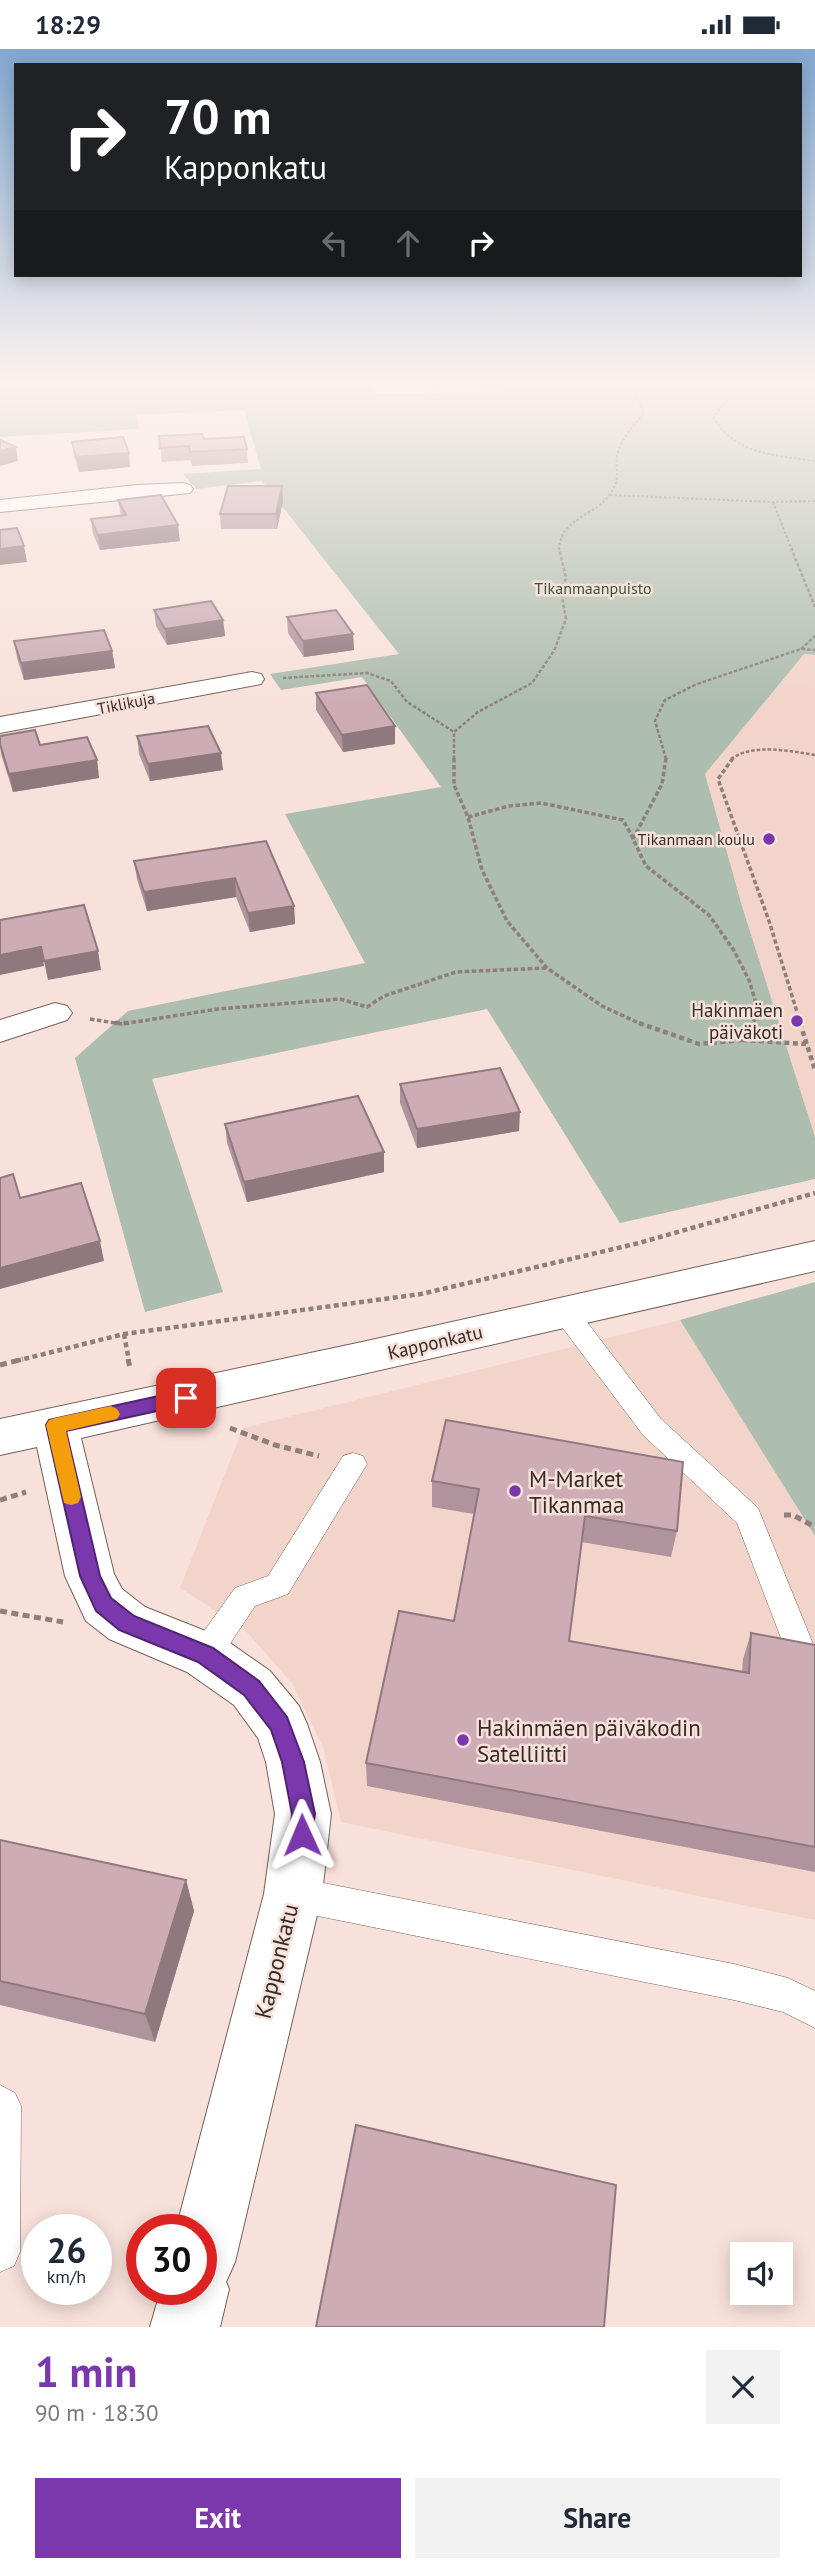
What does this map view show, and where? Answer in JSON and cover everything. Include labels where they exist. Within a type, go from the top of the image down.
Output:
[{"type":"street","points":[[0,506],[169,490]]},
{"type":"street","name":"Tiklikuja","points":[[0,725],[252,679]]},
{"type":"street","points":[[0,1031],[55,1013]]},
{"type":"street","name":"Kapponkatu","points":[[0,1437],[815,1256]]},
{"type":"street","name":"Kapponkatu","points":[[55,1425],[90,1576],[104,1605],[127,1623],[205,1655],[251,1688],[280,1724],[293,1762],[303,1814],[293,1894],[213,2214]]},
{"type":"street","points":[[185,2327],[191,2305]]},
{"type":"lane","points":[[565,1312],[652,1427],[748,1515],[807,1670]]},
{"type":"lane","points":[[205,1655],[244,1597],[278,1585],[353,1464]]},
{"type":"lane","points":[[293,1894],[734,1982],[788,1996],[815,2010]]},
{"type":"lane","points":[[0,2252],[1,2106]]},
{"type":"path","points":[[454,732],[478,712],[532,683],[554,651],[566,619],[561,591],[566,578],[558,558],[560,539],[568,526],[595,510],[613,490]]},
{"type":"path","points":[[610,495],[773,502],[815,501]]},
{"type":"path","points":[[773,502],[815,607]]},
{"type":"path","points":[[801,649],[815,636]]},
{"type":"path","points":[[633,839],[643,816],[660,794],[668,761],[655,721],[665,700],[697,684],[801,649],[815,650]]},
{"type":"path","points":[[252,679],[367,673],[391,681],[407,702],[454,732]]},
{"type":"path","points":[[454,732],[454,785],[468,817],[482,870],[507,921],[547,968],[602,1006],[652,1029],[699,1044],[741,1039],[806,1044]]},
{"type":"path","points":[[815,755],[787,751],[736,755],[725,765],[718,779],[769,921],[815,1070]]},
{"type":"path","points":[[468,817],[509,806],[541,803],[623,820],[646,866],[709,915],[733,949],[749,980],[759,1013],[741,1039]]},
{"type":"path","points":[[55,1013],[122,1024],[218,1009],[340,999],[367,1007],[384,996],[456,972],[547,968]]},
{"type":"path","points":[[0,1365],[124,1334],[421,1294],[639,1244],[815,1193]]},
{"type":"path","points":[[223,1426],[275,1445],[353,1464]]},
{"type":"path","points":[[0,1611],[64,1622]]},
{"type":"shaded area","name":"Tikanmaan koulu","points":[[804,654],[815,655],[815,1137],[742,906],[705,774]]},
{"type":"shaded area","points":[[680,1320],[815,1536],[815,1920],[341,1822],[323,1747],[292,1683],[245,1630],[180,1588],[243,1428]]},
{"type":"green space","name":"Tikanmaanpuisto","points":[[269,490],[815,490],[815,655],[804,654],[705,774],[742,906],[815,1137],[815,1179],[620,1223],[487,1009],[152,1079],[223,1292],[145,1312],[75,1058],[128,1011],[365,963],[285,814],[441,787],[362,677],[281,690],[270,674],[399,654]]},
{"type":"green space","points":[[815,1282],[815,1536],[680,1320]]},
{"type":"building","points":[[227,490],[281,490],[276,514],[220,514]]},
{"type":"building","points":[[161,495],[178,525],[98,535],[91,519],[126,515],[118,500]]},
{"type":"building","points":[[17,528],[24,546],[0,549],[0,530]]},
{"type":"building","points":[[211,601],[223,620],[165,629],[154,610]]},
{"type":"building","points":[[336,610],[353,634],[303,641],[287,617]]},
{"type":"building","points":[[104,630],[112,651],[21,663],[14,641]]},
{"type":"building","points":[[367,685],[395,726],[342,735],[316,693]]},
{"type":"building","points":[[208,726],[221,753],[148,764],[137,736]]},
{"type":"building","points":[[35,730],[40,745],[87,737],[97,760],[9,774],[0,736]]},
{"type":"building","points":[[266,841],[294,906],[248,913],[235,878],[144,892],[134,861]]},
{"type":"building","points":[[84,905],[98,951],[44,961],[41,947],[0,955],[0,920]]},
{"type":"building","points":[[500,1068],[520,1112],[417,1129],[400,1084]]},
{"type":"building","points":[[358,1096],[384,1152],[244,1182],[225,1124]]},
{"type":"building","points":[[13,1174],[20,1198],[81,1183],[100,1241],[0,1268],[0,1178]]},
{"type":"building","points":[[446,1420],[683,1462],[677,1531],[585,1516],[569,1641],[749,1673],[751,1633],[815,1645],[815,1847],[366,1763],[399,1611],[454,1621],[479,1489],[432,1481]]},
{"type":"building","points":[[0,1840],[186,1880],[145,2014],[0,1981]]},
{"type":"building","points":[[356,2125],[616,2185],[604,2327],[316,2327]]},
{"type":"slow traffic","points":[[71,1497],[55,1425],[111,1414]]},
{"type":"place","name":"Tikanmaan koulu","points":[[769,839]]},
{"type":"place","name":"Hakinmäen päiväkoti","points":[[797,1021]]},
{"type":"place","name":"M-Market Tikanmaa","points":[[515,1491]]},
{"type":"place","name":"Hakinmäen päiväkodin Satelliitti","points":[[463,1740]]},
{"type":"route","points":[[186,1398],[55,1425],[90,1576],[104,1605],[127,1623],[205,1655],[251,1688],[280,1724],[293,1762],[303,1814],[302,1835]]}]
